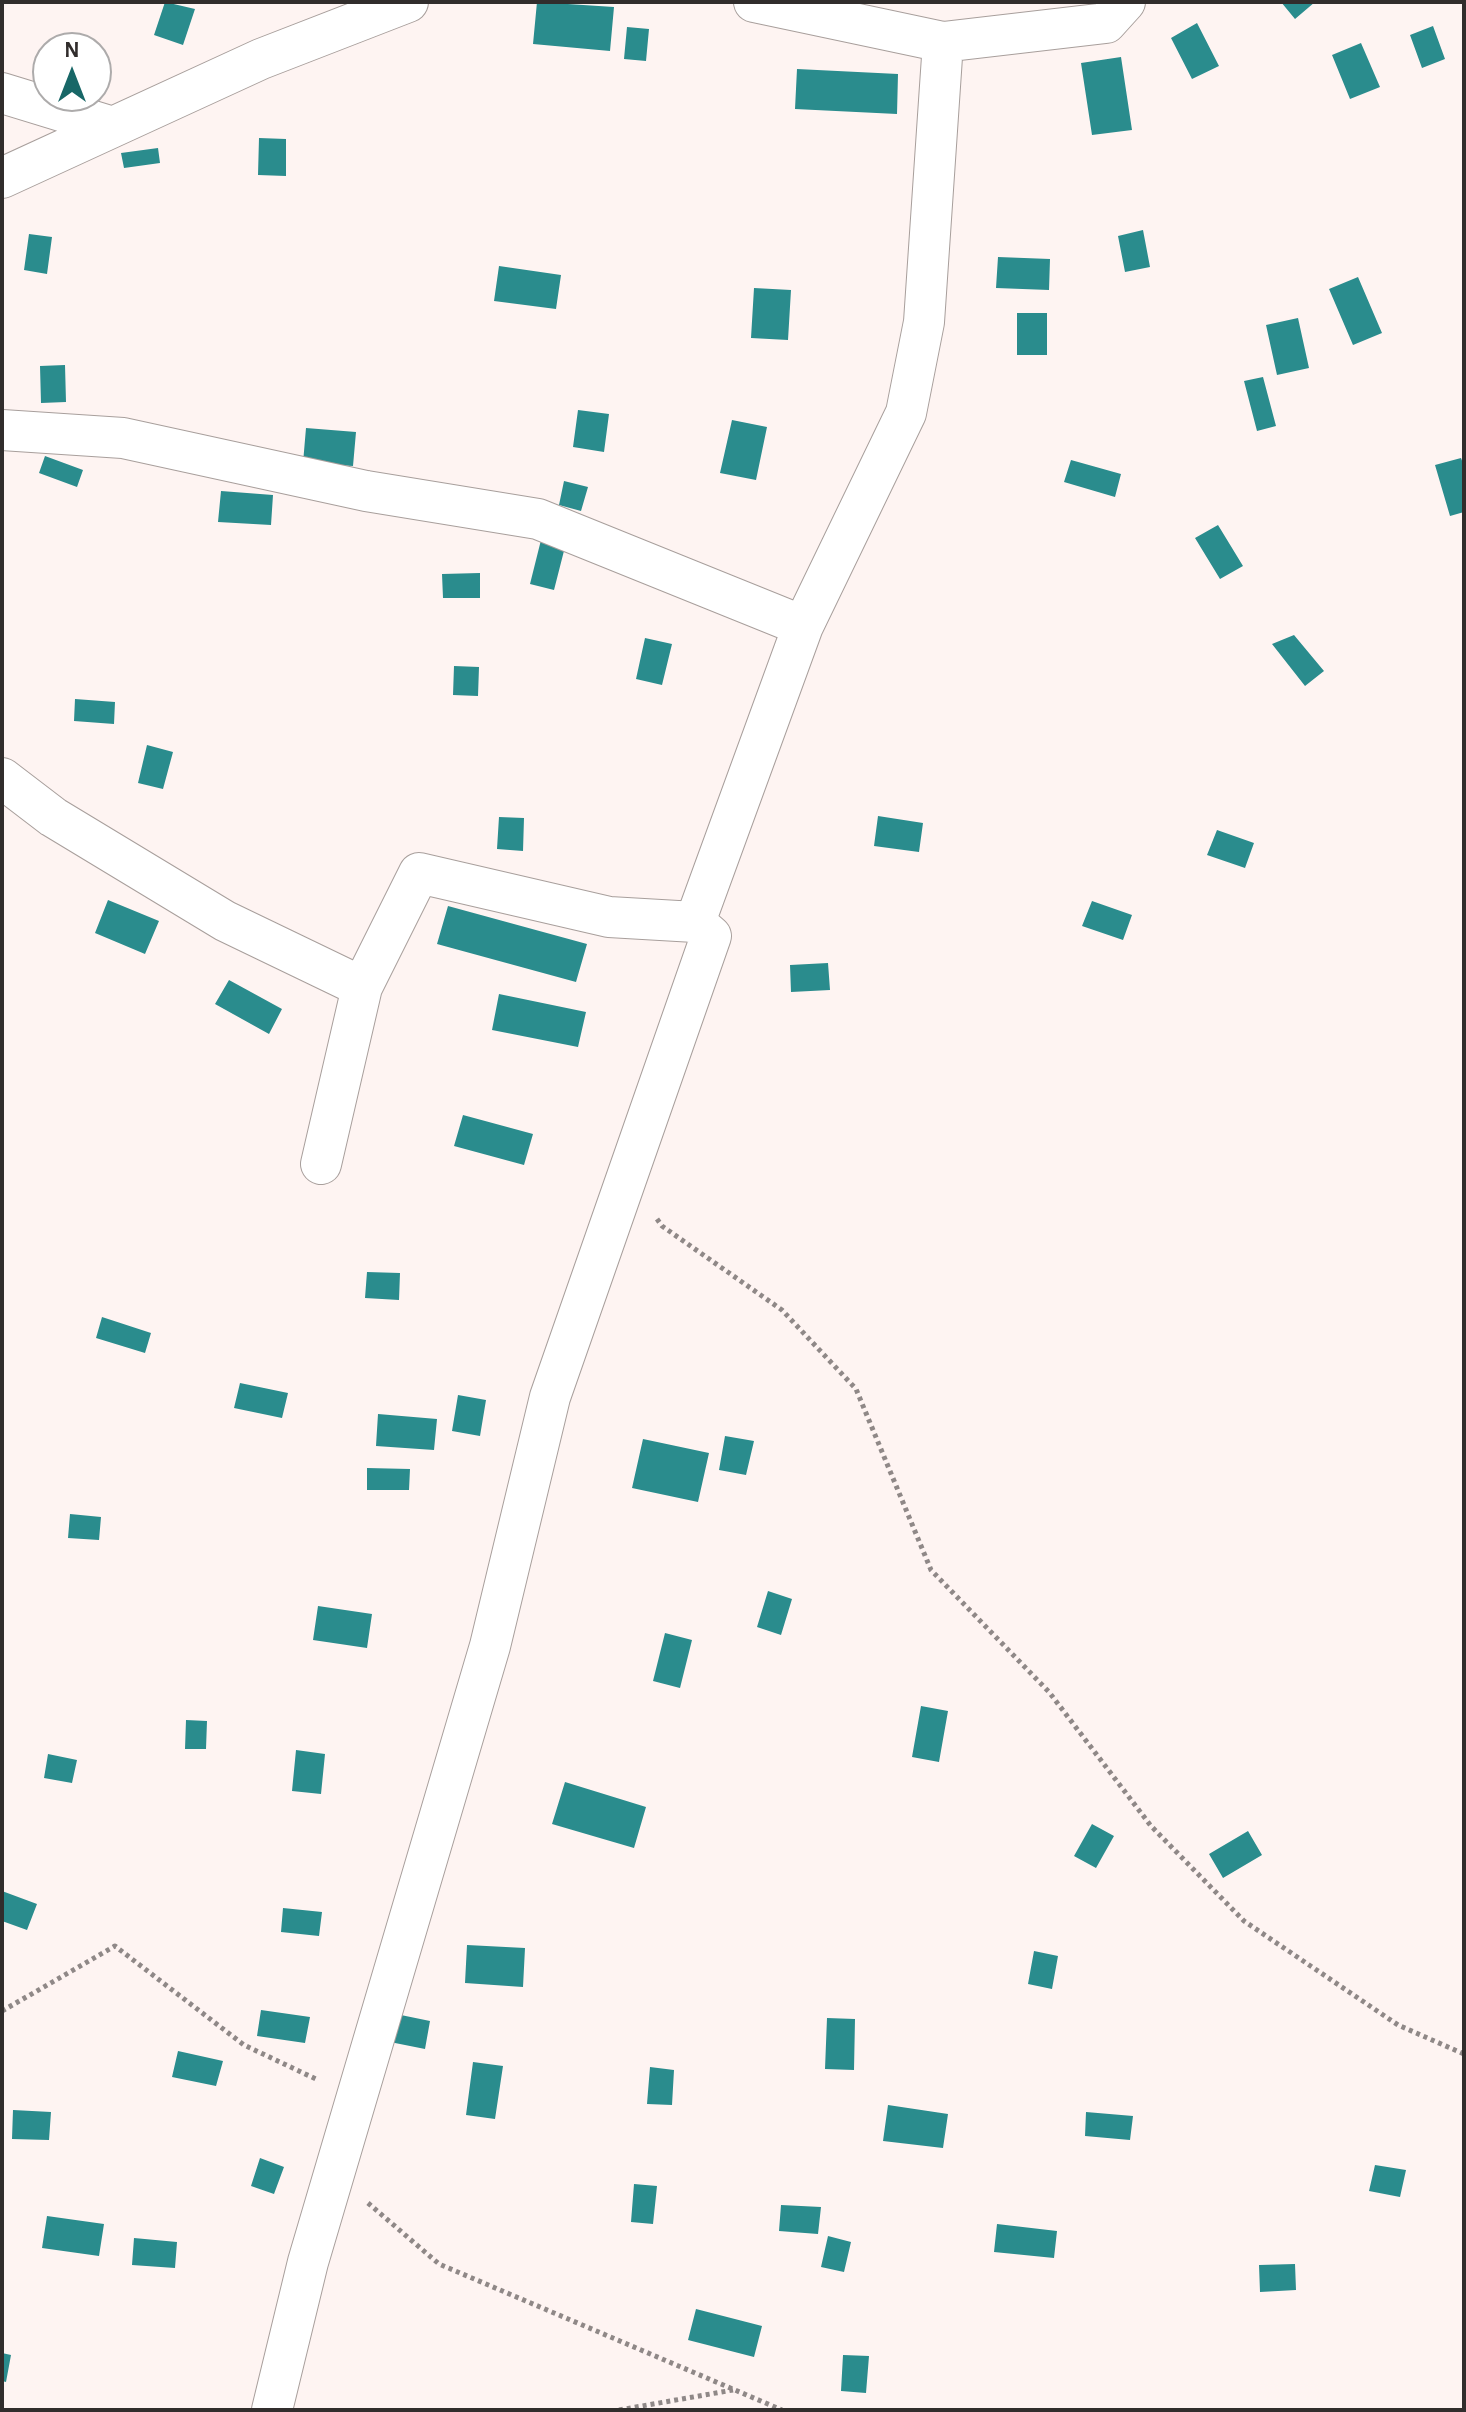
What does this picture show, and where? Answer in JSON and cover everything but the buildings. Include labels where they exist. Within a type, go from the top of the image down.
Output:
[{"type":"street","points":[[2,178],[261,59],[408,2]]},
{"type":"street","points":[[759,3],[943,42],[1106,23],[1125,2]]},
{"type":"street","points":[[695,922],[803,626],[906,413],[924,322],[943,42]]},
{"type":"street","points":[[2,93],[113,127]]},
{"type":"street","points":[[2,430],[123,438],[366,491],[538,519],[803,626]]},
{"type":"street","points":[[2,778],[53,817],[225,921],[362,987]]},
{"type":"street","points":[[272,2410],[308,2262],[490,1646],[550,1397],[711,936],[695,922],[609,917],[419,873],[362,987],[321,1164]]},
{"type":"path","points":[[624,1182],[662,1226],[782,1310],[856,1389],[931,1570],[1049,1692],[1151,1826],[1244,1921],[1398,2025],[1464,2054]]},
{"type":"path","points":[[2,2011],[115,1946],[244,2045],[356,2098]]},
{"type":"path","points":[[334,2174],[439,2264],[782,2410]]},
{"type":"path","points":[[619,2410],[734,2390]]}]
